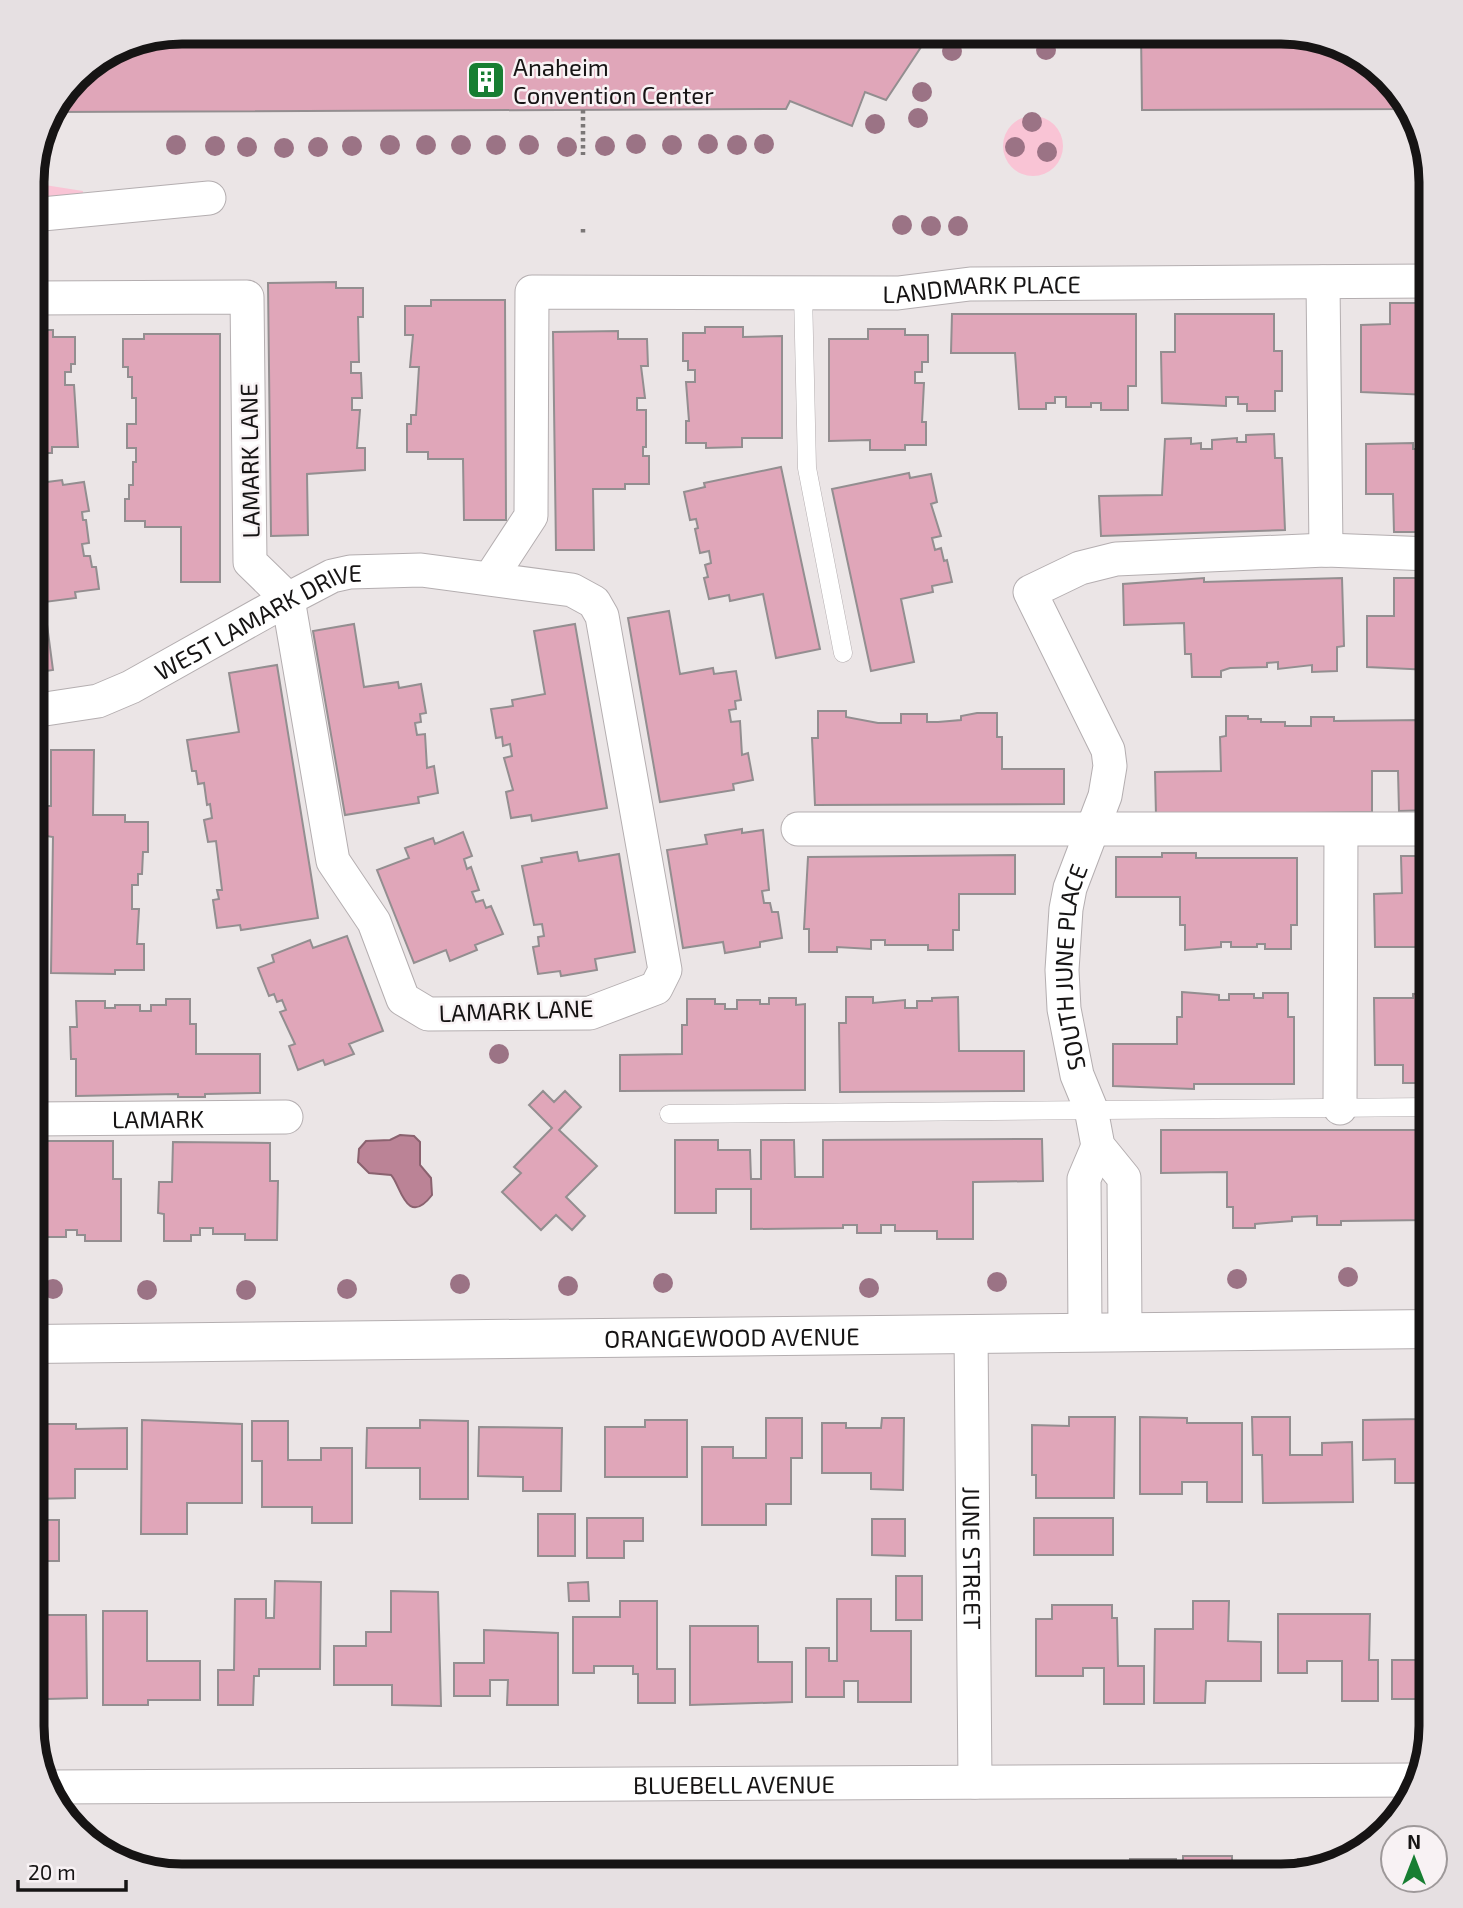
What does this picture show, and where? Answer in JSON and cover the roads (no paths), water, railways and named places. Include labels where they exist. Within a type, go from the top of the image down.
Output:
[{"type":"main road","name":"ORANGEWOOD AVENUE","points":[[44,1345],[971,1332],[1419,1329]]},
{"type":"street","points":[[44,214],[209,198]]},
{"type":"street","name":"LANDMARK PLACE","points":[[491,577],[531,516],[532,292],[898,293],[970,284],[1419,281]]},
{"type":"street","points":[[1323,282],[1326,550],[1419,554]]},
{"type":"street","name":"LAMARK LANE","points":[[44,298],[247,298],[250,562],[288,599],[333,861],[374,922],[403,999],[428,1014],[590,1013],[656,988],[664,970],[602,616],[594,601],[572,590],[491,577]]},
{"type":"street","name":"SOUTH JUNE PLACE","points":[[1125,1331],[1124,1178],[1098,1146],[1091,1109],[1077,1075],[1068,1038],[1062,970],[1066,909],[1108,782],[1108,750],[1030,592],[1080,568],[1116,559],[1326,550]]},
{"type":"street","name":"WEST LAMARK DRIVE","points":[[44,710],[98,701],[131,687],[332,576],[350,572],[421,570],[491,577]]},
{"type":"street","points":[[798,829],[1419,829]]},
{"type":"street","points":[[1340,1108],[1342,830]]},
{"type":"street","name":"LAMARK","points":[[44,1119],[286,1117]]},
{"type":"street","points":[[1085,1331],[1084,1179],[1098,1146]]},
{"type":"street","name":"JUNE STREET","points":[[971,1332],[975,1782]]},
{"type":"street","name":"BLUEBELL AVENUE","points":[[58,1787],[1408,1780]]},
{"type":"lane","points":[[803,293],[807,468],[843,653]]},
{"type":"lane","points":[[668,1114],[1419,1107]]},
{"type":"place","name":"Anaheim Convention Center","points":[[486,80]]}]
